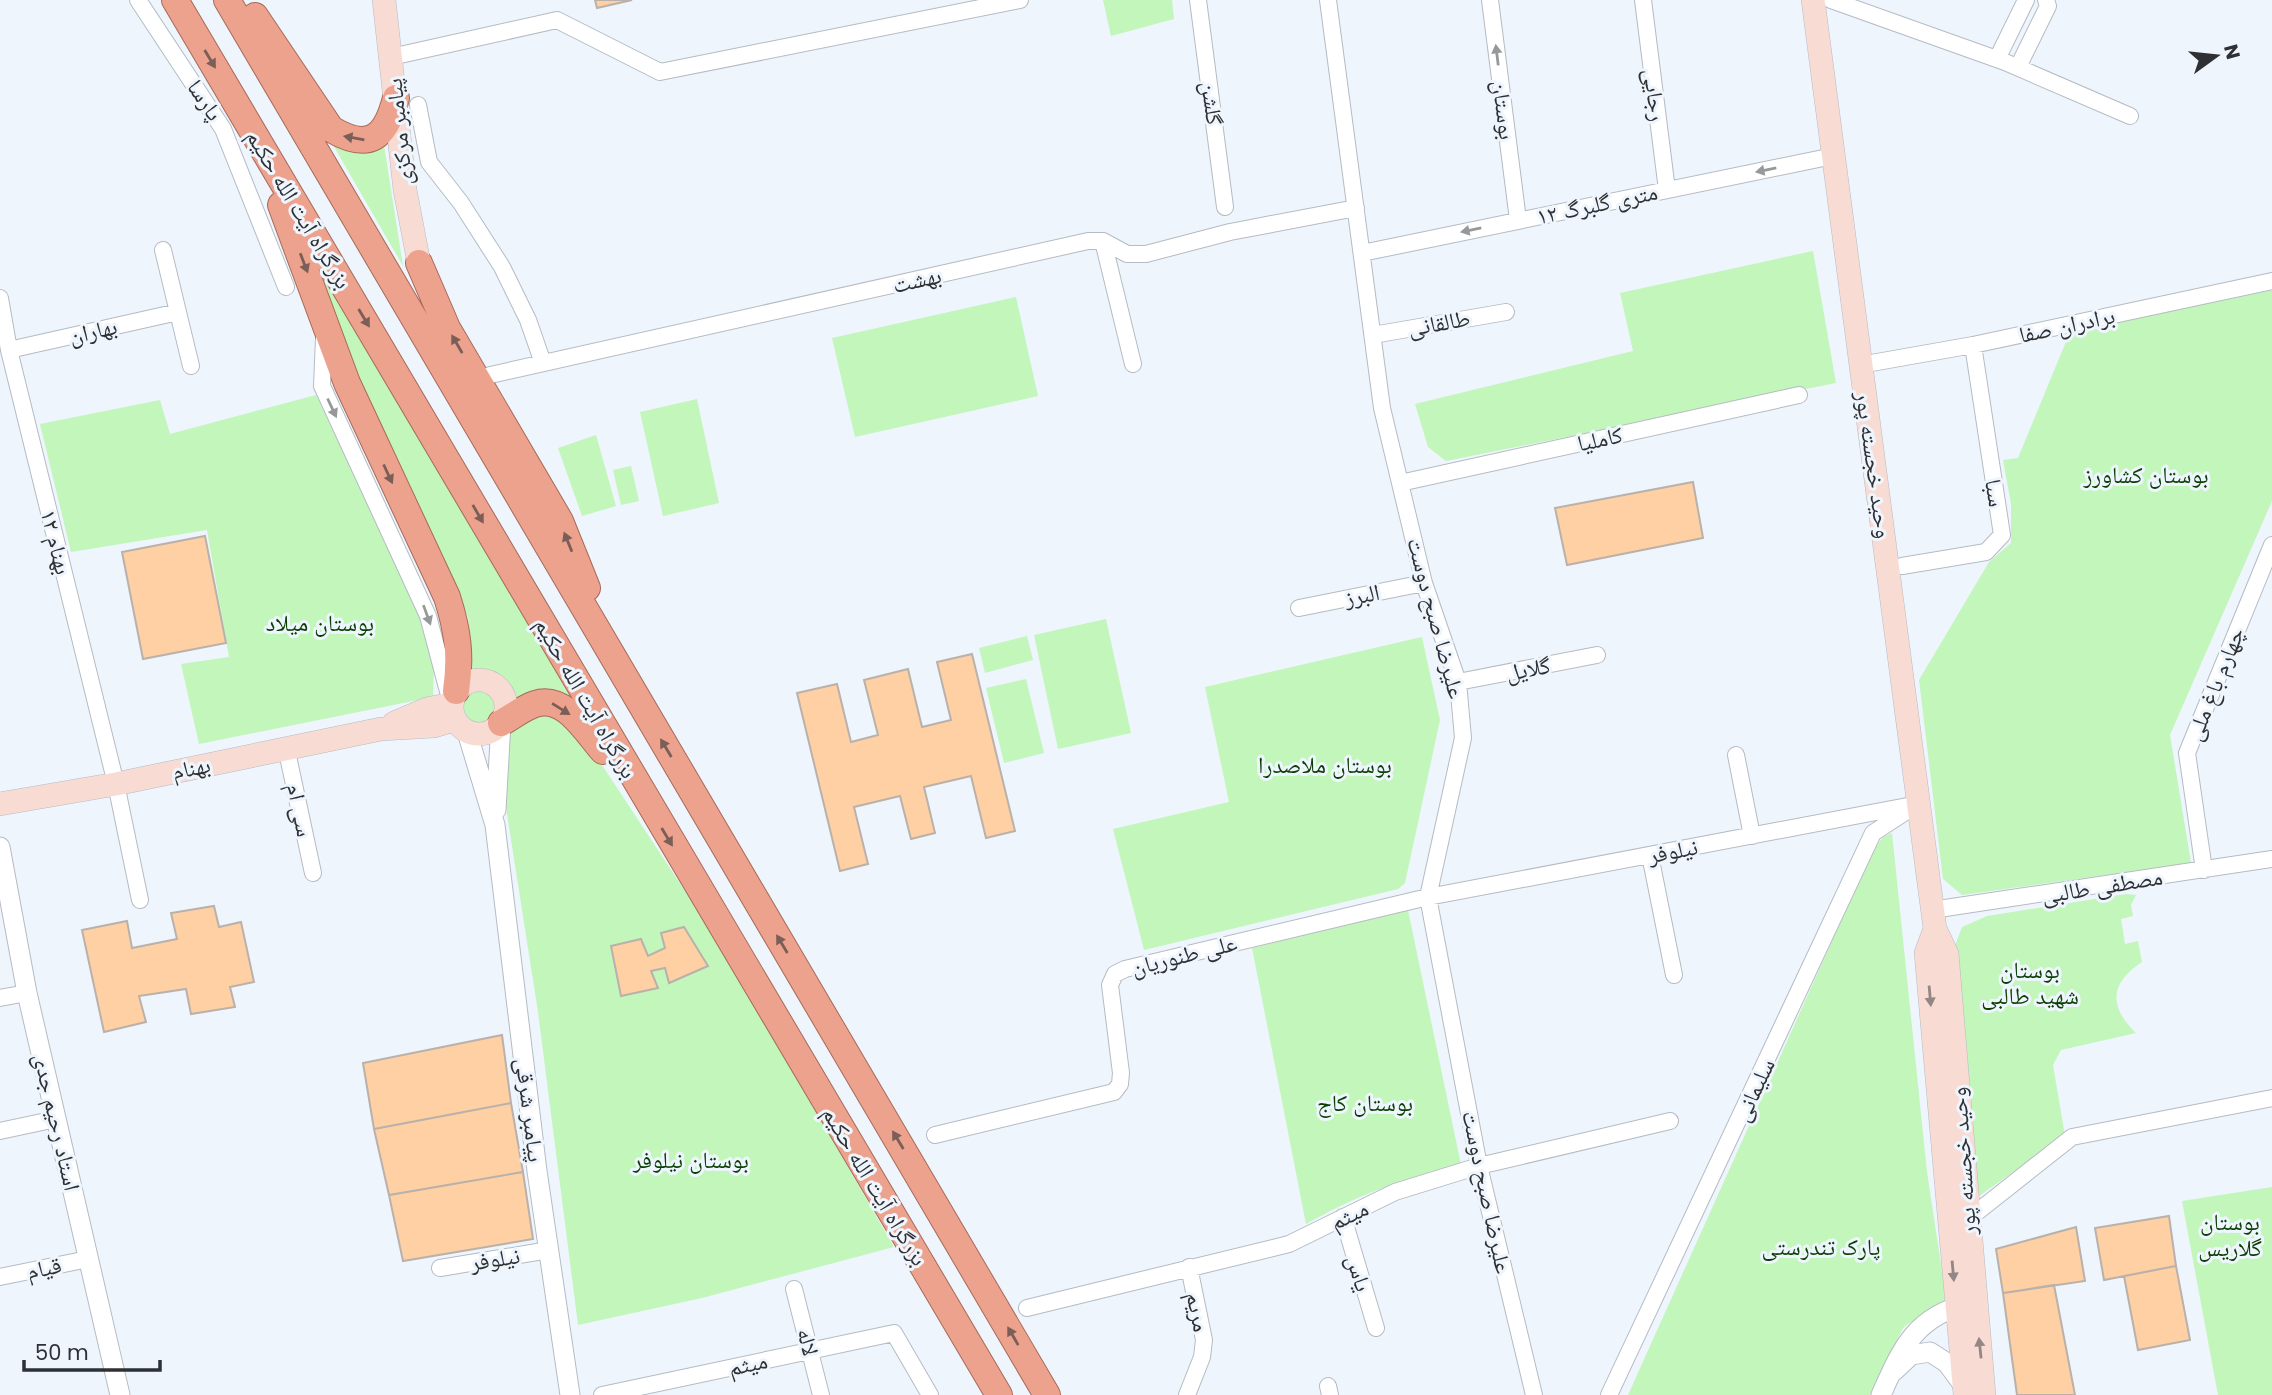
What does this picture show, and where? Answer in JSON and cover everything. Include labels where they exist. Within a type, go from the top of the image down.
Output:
[{"type":"highway","name":"بزرگراه آیت الله حکیم","points":[[175,0],[645,800],[999,1395]]},
{"type":"highway","name":"بزرگراه آیت الله حکیم","points":[[227,0],[1047,1395]]},
{"type":"highway","points":[[235,0],[255,16],[331,129],[360,141],[373,138],[407,102]]},
{"type":"highway","points":[[253,131],[325,318],[347,383],[447,597],[457,627],[460,653],[457,712]]},
{"type":"highway","points":[[419,263],[447,328],[560,521],[622,674]]},
{"type":"highway","points":[[501,723],[538,703],[556,704],[568,711],[645,800]]},
{"type":"main road","name":"پیامبر مرکزی","points":[[384,0],[391,57],[407,102],[405,190],[419,263]]},
{"type":"main road","name":"وحید خجسته پور","points":[[1812,0],[1933,920],[1947,954],[1967,1220],[1966,1304]]},
{"type":"main road","points":[[476,679],[498,687],[506,700],[501,723],[486,733],[457,712],[476,679]]},
{"type":"main road","name":"بهنام","points":[[0,804],[116,784],[381,729],[427,709],[457,712]]},
{"type":"main road","name":"وحید خجسته پور","points":[[1933,920],[1926,953],[1966,1304],[1971,1392]]},
{"type":"street","name":"پارسا","points":[[138,0],[223,128],[286,287]]},
{"type":"street","points":[[391,57],[557,20],[660,72],[1020,0]]},
{"type":"street","name":"گلشن","points":[[1198,0],[1225,206]]},
{"type":"street","name":"علیرضا صبح دوست","points":[[1328,0],[1382,408],[1424,583],[1458,682],[1463,738],[1428,897],[1479,1166],[1534,1395]]},
{"type":"street","name":"بوستان","points":[[1490,0],[1518,220]]},
{"type":"street","name":"رجایی","points":[[1643,0],[1667,190]]},
{"type":"street","points":[[1831,0],[1997,59],[2130,116]]},
{"type":"street","points":[[1997,59],[2026,0]]},
{"type":"street","points":[[2018,68],[2048,6],[2046,0]]},
{"type":"street","points":[[407,102],[429,162],[461,203],[502,267],[528,320],[543,363]]},
{"type":"street","name":"۱۲ متری گلبرگ","points":[[1362,253],[1833,156]]},
{"type":"street","name":"بهشت","points":[[477,379],[1088,241],[1103,241],[1127,254],[1146,254],[1230,232],[1356,208]]},
{"type":"street","points":[[1103,241],[1133,364]]},
{"type":"street","points":[[163,250],[191,366]]},
{"type":"street","name":"برادران صفا","points":[[1860,365],[1973,345],[2272,281]]},
{"type":"street","name":"بهنام ۱۲","points":[[0,298],[9,350],[116,784],[140,900]]},
{"type":"street","name":"بهاران","points":[[9,350],[178,312]]},
{"type":"street","name":"طالقانی","points":[[1373,335],[1506,312]]},
{"type":"street","name":"سبا","points":[[1902,566],[1986,552],[2002,535],[1973,345]]},
{"type":"street","name":"کاملیا","points":[[1400,484],[1799,396]]},
{"type":"street","name":"چهارم باغ ملی","points":[[2203,870],[2187,753],[2272,545]]},
{"type":"street","name":"البرز","points":[[1299,608],[1424,583]]},
{"type":"street","name":"گلایل","points":[[1458,682],[1597,655]]},
{"type":"street","name":"پیامبر شرقی","points":[[457,712],[495,825]]},
{"type":"street","name":"پیامبر شرقی","points":[[501,723],[495,825],[570,1395]]},
{"type":"street","name":"سی ام","points":[[286,747],[313,873]]},
{"type":"street","points":[[1736,755],[1752,836]]},
{"type":"street","name":"نیلوفر","points":[[1428,897],[1918,804]]},
{"type":"street","name":"سلیمانی","points":[[1609,1395],[1873,833],[1918,804]]},
{"type":"street","name":"استاد رحیم جدی","points":[[0,847],[27,993],[120,1395]]},
{"type":"street","points":[[1650,855],[1674,975]]},
{"type":"street","name":"مصطفی طالبی","points":[[1933,920],[2272,859]]},
{"type":"street","name":"علی طنوریان","points":[[935,1135],[1114,1092],[1120,1084],[1121,1073],[1110,985],[1115,974],[1125,969],[1428,897]]},
{"type":"street","points":[[0,998],[27,993]]},
{"type":"street","points":[[1967,1220],[2072,1137],[2272,1098]]},
{"type":"street","points":[[0,1130],[56,1119]]},
{"type":"street","name":"میثم","points":[[1027,1308],[1289,1244],[1395,1192],[1479,1166],[1670,1121]]},
{"type":"street","name":"یاس","points":[[1343,1217],[1376,1328]]},
{"type":"street","name":"نیلوفر","points":[[440,1268],[549,1250]]},
{"type":"street","name":"قیام","points":[[0,1277],[88,1259]]},
{"type":"street","name":"مریم","points":[[1187,1395],[1202,1357],[1205,1340],[1189,1268]]},
{"type":"street","name":"لاله","points":[[794,1289],[821,1395]]},
{"type":"street","points":[[1884,1386],[1910,1336],[1966,1304]]},
{"type":"street","name":"میثم","points":[[602,1395],[894,1333],[930,1395]]},
{"type":"street","points":[[1884,1386],[1911,1355],[1930,1352],[1947,1363],[1971,1392]]},
{"type":"green space","points":[[1103,0],[1172,0],[1174,19],[1111,36]]},
{"type":"green space","points":[[333,145],[347,151],[365,153],[384,145],[403,266]]},
{"type":"green space","points":[[294,221],[579,707],[513,711],[508,692],[497,679],[481,673],[462,675],[471,652],[468,617],[355,376]]},
{"type":"green space","points":[[1813,251],[1836,383],[1446,461],[1428,447],[1415,404],[1633,351],[1620,293]]},
{"type":"green space","name":"بوستان کشاورز","points":[[2272,290],[2272,501],[2170,735],[2191,863],[1962,895],[1943,879],[1919,680],[1989,562],[2011,543],[2011,504],[2003,460],[2018,458],[2070,332]]},
{"type":"green space","points":[[1016,297],[1038,396],[855,437],[832,338]]},
{"type":"green space","name":"بوستان میلاد","points":[[316,395],[421,617],[434,665],[433,697],[199,744],[181,664],[229,657],[207,530],[71,552],[40,424],[160,400],[170,434]]},
{"type":"green space","points":[[697,399],[719,503],[663,516],[640,412]]},
{"type":"green space","points":[[596,435],[616,506],[582,516],[558,448]]},
{"type":"green space","points":[[631,466],[639,501],[621,505],[613,470]]},
{"type":"green space","points":[[1106,619],[1131,733],[1058,749],[1034,635]]},
{"type":"green space","points":[[1027,636],[1033,660],[985,673],[979,648]]},
{"type":"green space","name":"بوستان ملاصدرا","points":[[1422,637],[1440,720],[1405,883],[1398,889],[1144,950],[1113,829],[1229,802],[1205,687]]},
{"type":"green space","points":[[1026,679],[1044,753],[1004,763],[986,688]]},
{"type":"green space","points":[[479,684],[488,685],[495,690],[500,697],[500,715],[495,722],[488,727],[479,728],[470,727],[463,722],[458,715],[457,706],[458,697],[463,690],[470,685]]},
{"type":"green space","name":"بوستان نیلوفر","points":[[546,709],[571,718],[714,935],[894,1247],[702,1298],[578,1325],[538,1012],[505,801],[508,737],[512,728]]},
{"type":"green space","name":"پارک تندرستی","points":[[1892,833],[1927,1172],[1946,1298],[1937,1307],[1903,1328],[1870,1395],[1628,1395],[1873,850],[1883,837]]},
{"type":"green space","name":"بوستان شهید طالبی","points":[[2126,894],[2136,895],[2131,905],[2133,916],[2121,919],[2125,944],[2138,941],[2142,962],[2124,978],[2116,995],[2121,1013],[2136,1033],[2061,1050],[2053,1065],[2065,1136],[1976,1198],[1953,951],[1962,927],[1987,916]]},
{"type":"green space","name":"بوستان کاج","points":[[1408,910],[1461,1165],[1381,1189],[1306,1224],[1252,948]]},
{"type":"green space","name":"بوستان گلاریس","points":[[2272,1187],[2272,1395],[2218,1395],[2182,1201]]},
{"type":"building","points":[[595,0],[632,0],[597,8]]},
{"type":"building","points":[[1693,482],[1703,538],[1567,565],[1555,508]]},
{"type":"building","points":[[205,536],[226,643],[143,659],[122,552]]},
{"type":"building","points":[[972,654],[1015,831],[986,838],[971,776],[924,787],[935,833],[911,839],[900,796],[854,807],[868,864],[840,871],[797,693],[837,684],[851,742],[878,735],[864,680],[908,669],[922,727],[951,720],[937,662]]},
{"type":"building","points":[[214,906],[219,927],[241,922],[254,982],[230,987],[235,1007],[191,1014],[186,989],[139,996],[146,1022],[104,1032],[82,930],[127,921],[132,948],[177,939],[171,913]]},
{"type":"building","points":[[684,927],[708,966],[669,983],[665,968],[651,971],[658,988],[621,996],[611,946],[641,939],[648,956],[665,948],[661,933]]},
{"type":"building","points":[[502,1035],[511,1103],[374,1129],[363,1063]]},
{"type":"building","points":[[511,1103],[523,1172],[389,1195],[374,1129]]},
{"type":"building","points":[[523,1172],[533,1239],[403,1261],[389,1195]]},
{"type":"building","points":[[2169,1216],[2176,1266],[2104,1280],[2095,1228]]},
{"type":"building","points":[[2076,1227],[2085,1281],[2003,1293],[1996,1249]]},
{"type":"building","points":[[2176,1266],[2190,1340],[2138,1350],[2124,1276]]},
{"type":"building","points":[[2054,1285],[2075,1395],[2017,1395],[2003,1293]]}]
